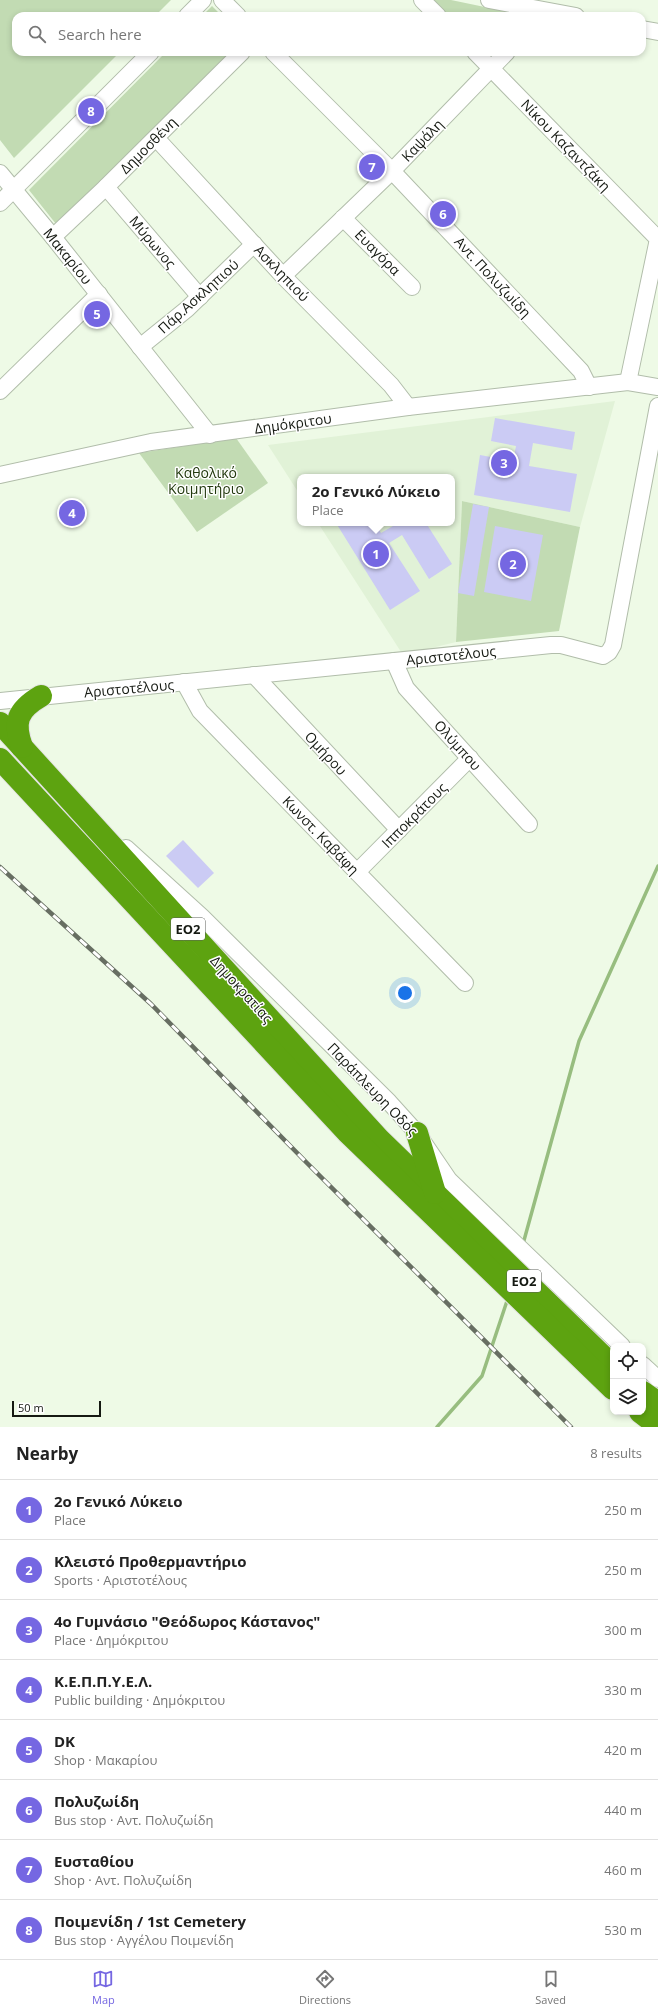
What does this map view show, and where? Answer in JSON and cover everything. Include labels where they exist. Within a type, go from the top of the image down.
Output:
[{"type":"highway","points":[[22,747],[17,729],[19,717],[25,707],[41,696]]},
{"type":"highway","name":"Δημοκρατίας","points":[[0,723],[364,1123],[438,1196]]},
{"type":"highway","name":"Δημοκρατίας","points":[[0,759],[347,1132],[438,1196]]},
{"type":"highway","points":[[76,806],[116,839]]},
{"type":"highway","points":[[417,1133],[438,1196]]},
{"type":"highway","name":"ΕΟ2","points":[[438,1196],[610,1367]]},
{"type":"highway","points":[[646,1394],[658,1403]]},
{"type":"highway","points":[[644,1415],[658,1426]]},
{"type":"street","points":[[191,12],[203,0]]},
{"type":"street","points":[[222,0],[234,12]]},
{"type":"street","points":[[422,0],[434,12]]},
{"type":"street","points":[[490,0],[552,12]]},
{"type":"street","points":[[646,30],[658,32]]},
{"type":"street","points":[[0,203],[146,56]]},
{"type":"street","name":"Δημοσθένη","points":[[53,237],[106,187],[238,56]]},
{"type":"street","name":"Αντ. Πολυζωίδη","points":[[277,56],[392,171],[581,371],[588,387]]},
{"type":"street","name":"Νίκου Καζαντζάκη","points":[[478,56],[658,239]]},
{"type":"street","name":"Καψάλη","points":[[283,276],[392,171],[503,56]]},
{"type":"street","name":"Ασκληπιού","points":[[156,138],[283,276],[392,384],[408,407]]},
{"type":"street","name":"Μακαρίου","points":[[0,173],[99,294],[210,434]]},
{"type":"street","name":"Μύρωνος","points":[[106,187],[200,297]]},
{"type":"street","name":"Ευαγόρα","points":[[343,218],[412,287]]},
{"type":"street","points":[[628,382],[658,239]]},
{"type":"street","name":"Πάρ.Ασκληπιού","points":[[140,347],[200,297],[254,244]]},
{"type":"street","points":[[0,391],[99,294]]},
{"type":"street","name":"Δημόκριτου","points":[[0,475],[136,445],[210,434],[408,407],[628,382],[652,386]]},
{"type":"street","name":"Αριστοτέλους","points":[[0,701],[551,645],[561,645],[602,656],[609,652],[613,645],[657,415]]},
{"type":"street","name":"Ολύμπου","points":[[394,661],[406,688],[529,824]]},
{"type":"street","name":"Ομήρου","points":[[254,675],[399,830]]},
{"type":"street","name":"Κωνστ. Καβάφη","points":[[184,682],[200,711],[465,983]]},
{"type":"street","name":"Ιπποκράτους","points":[[357,872],[470,758]]},
{"type":"street","name":"Παράπλευρη Οδός","points":[[116,839],[212,928],[389,1102],[417,1133]]},
{"type":"street","points":[[438,1196],[610,1367]]},
{"type":"street","points":[[646,1368],[658,1379]]},
{"type":"shaded area","points":[[615,401],[580,527],[462,501],[456,642],[403,655],[320,526],[455,526],[455,474],[297,474],[297,490],[268,445]]},
{"type":"green space","points":[[0,0],[171,0],[159,12],[12,12],[12,56],[116,56],[14,158],[0,140]]},
{"type":"green space","points":[[429,0],[451,0],[508,12],[442,12]]},
{"type":"green space","points":[[212,6],[218,12],[206,12]]},
{"type":"green space","points":[[162,56],[227,56],[56,224],[29,190]]},
{"type":"green space","name":"Καθολικό Κοιμητήριο","points":[[236,438],[268,483],[197,532],[139,453]]},
{"type":"green space","points":[[462,501],[580,527],[559,631],[456,642]]},
{"type":"building","points":[[495,418],[575,432],[572,450],[533,443],[529,466],[577,474],[570,512],[474,495],[480,455],[513,461],[516,446],[491,441]]},
{"type":"building","points":[[473,504],[489,507],[474,596],[458,593]]},
{"type":"building","points":[[338,526],[377,526],[381,533],[393,526],[428,526],[452,564],[429,579],[402,535],[389,543],[420,591],[390,610]]},
{"type":"building","points":[[495,526],[543,535],[531,601],[484,592]]},
{"type":"building","points":[[183,840],[214,873],[198,888],[166,856]]},
{"type":"waterway","points":[[523,1244],[579,1041],[658,866]]},
{"type":"waterway","points":[[437,1427],[482,1376],[508,1298]]},
{"type":"railway","points":[[0,867],[151,1004],[307,1163],[571,1427]]},
{"type":"place","name":"Ποιμενίδη / 1st Cemetery","points":[[91,111]]},
{"type":"place","name":"Ευσταθίου","points":[[372,167]]},
{"type":"place","name":"Πολυζωίδη","points":[[443,214]]},
{"type":"place","name":"DK","points":[[97,314]]},
{"type":"place","name":"4ο Γυμνάσιο \"Θεόδωρος Κάστανος\"","points":[[504,463]]},
{"type":"place","name":"Κ.Ε.Π.Π.Υ.Ε.Λ.","points":[[72,513]]},
{"type":"place","name":"2ο Γενικό Λύκειο","points":[[376,554]]},
{"type":"place","name":"Κλειστό Προθερμαντήριο","points":[[513,564]]}]
